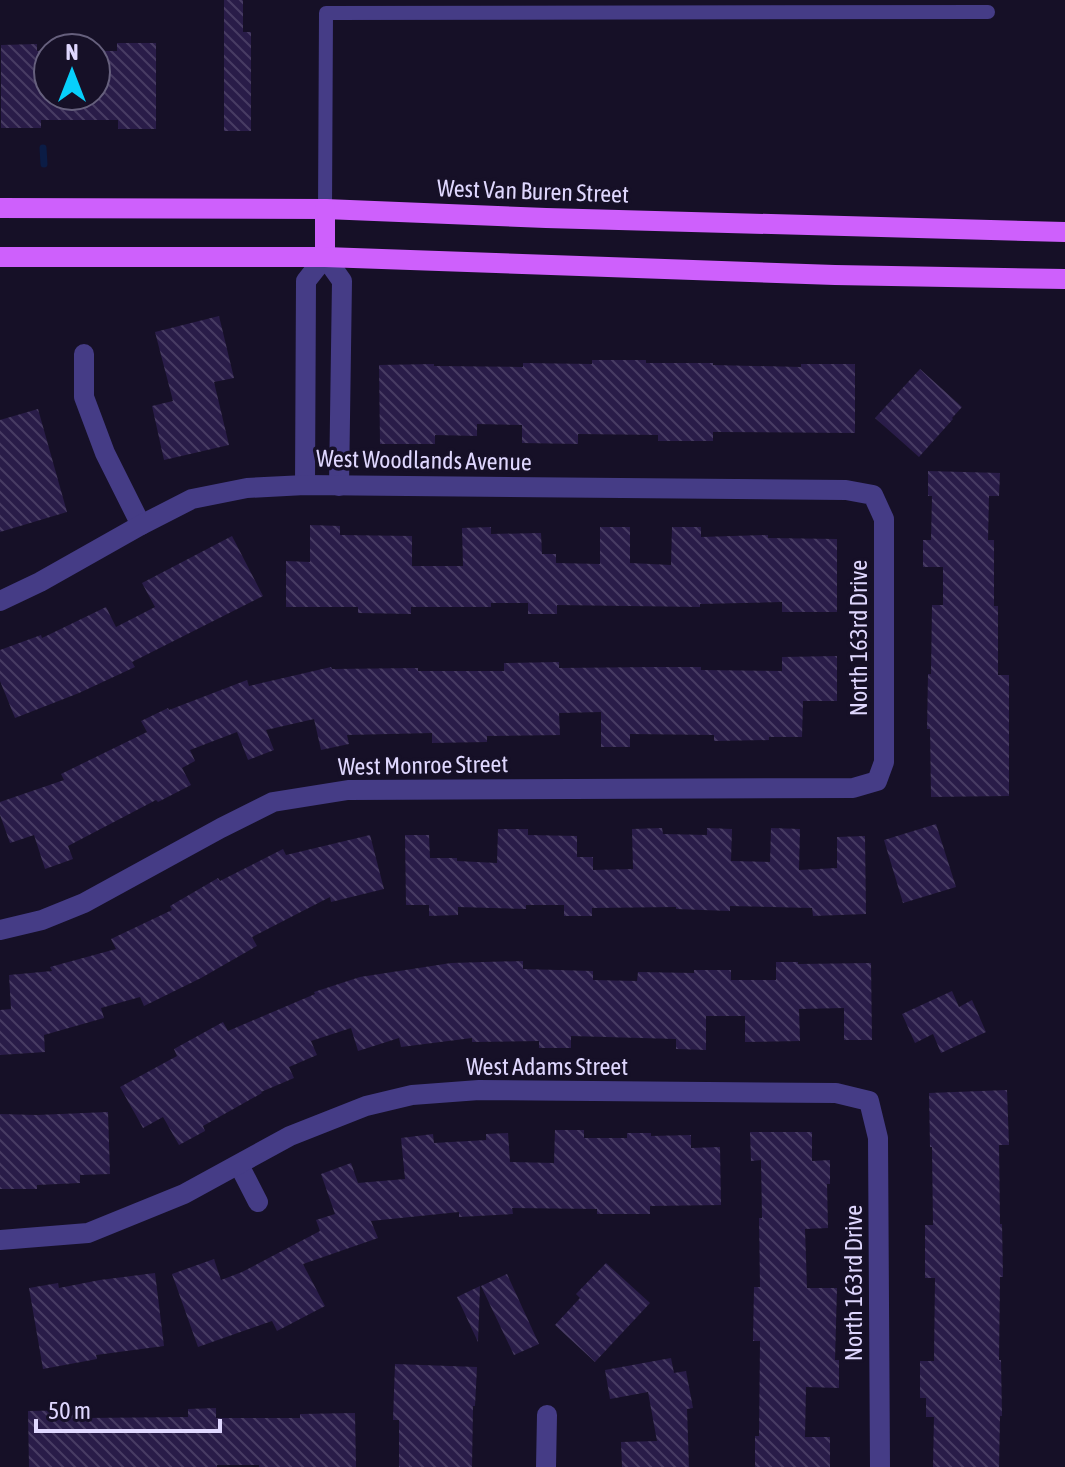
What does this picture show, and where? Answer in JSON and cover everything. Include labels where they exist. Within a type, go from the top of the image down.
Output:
[{"type":"main road","name":"West Van Buren Street","points":[[0,208],[325,209],[1065,232]]},
{"type":"main road","points":[[325,209],[325,257]]},
{"type":"main road","points":[[0,257],[325,257],[835,275],[1065,279]]},
{"type":"street","points":[[305,485],[306,281],[325,257],[342,281],[343,293],[339,486]]},
{"type":"street","points":[[84,354],[84,397],[105,453],[141,525]]},
{"type":"street","name":"West Woodlands Avenue","points":[[0,601],[192,499],[247,488],[305,485],[846,490],[873,495]]},
{"type":"street","name":"North 163rd Drive","points":[[873,495],[884,519],[884,762],[877,781]]},
{"type":"street","name":"West Monroe Street","points":[[0,930],[42,920],[84,903],[273,802],[317,794],[348,790],[853,788],[877,781]]},
{"type":"street","name":"West Adams Street","points":[[0,1240],[88,1233],[184,1194],[290,1136],[366,1106],[412,1095],[479,1090],[836,1093],[869,1101]]},
{"type":"street","name":"North 163rd Drive","points":[[869,1101],[878,1138],[880,1467]]},
{"type":"street","points":[[239,1165],[258,1202]]},
{"type":"street","points":[[546,1467],[547,1415]]},
{"type":"lane","points":[[325,209],[326,7],[879,6],[988,12]]},
{"type":"building","points":[[224,0],[243,0],[243,32],[251,32],[251,131],[224,131]]},
{"type":"building","points":[[117,43],[156,43],[156,129],[118,129],[118,120],[41,120],[41,128],[1,128],[1,45],[32,44],[32,112],[112,112],[112,51],[117,51]]},
{"type":"building","points":[[219,316],[234,378],[214,382],[229,445],[164,460],[152,406],[173,401],[155,332]]},
{"type":"building","points":[[592,360],[801,367],[801,364],[855,364],[855,433],[713,432],[713,441],[658,441],[658,435],[578,434],[578,444],[522,443],[522,425],[477,424],[477,436],[435,435],[435,444],[380,444],[379,365],[523,367],[523,363],[592,364]]},
{"type":"building","points":[[920,369],[962,407],[919,457],[875,418]]},
{"type":"building","points":[[38,409],[67,512],[0,532],[0,420]]},
{"type":"building","points":[[928,471],[1000,473],[999,496],[989,496],[988,540],[994,540],[998,675],[1009,675],[1009,796],[931,797],[928,674],[931,674],[932,605],[943,605],[943,567],[923,567],[923,540],[931,540],[932,496],[928,496]]},
{"type":"building","points":[[310,525],[340,526],[340,535],[412,536],[412,566],[463,566],[462,528],[491,527],[491,534],[541,533],[542,554],[556,554],[556,563],[600,564],[600,527],[630,527],[630,563],[671,565],[672,527],[701,527],[701,537],[768,535],[768,538],[837,539],[837,612],[782,612],[782,602],[700,604],[700,607],[557,605],[557,614],[528,614],[528,603],[491,603],[491,607],[411,607],[411,614],[358,613],[358,607],[286,607],[286,561],[310,562]]},
{"type":"building","points":[[232,536],[263,596],[132,662],[135,667],[15,718],[0,681],[0,650],[41,635],[42,638],[106,607],[116,627],[155,607],[142,583]]},
{"type":"building","points":[[837,656],[837,701],[803,701],[802,737],[714,741],[714,735],[630,734],[630,747],[601,747],[601,712],[559,713],[560,735],[487,736],[487,742],[432,743],[432,733],[347,735],[349,744],[321,750],[314,719],[266,730],[274,750],[248,760],[237,732],[190,750],[195,761],[182,768],[191,785],[68,846],[73,859],[45,869],[34,835],[10,843],[0,815],[0,802],[64,780],[61,774],[147,732],[141,721],[247,680],[249,686],[331,667],[504,671],[504,663],[559,662],[559,668],[701,667],[701,670],[782,671],[782,657]]},
{"type":"building","points":[[936,824],[956,887],[903,903],[884,840]]},
{"type":"building","points":[[662,828],[663,834],[707,835],[707,828],[732,829],[731,861],[770,862],[771,828],[800,829],[799,870],[837,868],[837,837],[865,836],[866,914],[813,916],[812,908],[730,906],[730,911],[676,907],[592,908],[592,916],[564,916],[564,905],[526,905],[526,909],[458,907],[458,915],[429,916],[429,905],[406,905],[405,835],[429,835],[430,858],[497,863],[498,829],[528,829],[528,835],[577,836],[577,857],[593,857],[593,870],[633,869],[632,829]]},
{"type":"building","points":[[370,835],[384,889],[331,902],[330,897],[252,937],[257,946],[144,1006],[140,997],[101,1008],[104,1018],[44,1035],[45,1052],[0,1055],[0,1010],[11,1009],[9,975],[52,971],[50,967],[116,949],[111,939],[172,910],[170,906],[218,878],[220,881],[283,849],[286,855]]},
{"type":"building","points":[[523,961],[523,969],[593,971],[593,980],[637,981],[638,972],[694,973],[694,970],[731,970],[731,980],[776,980],[776,962],[871,963],[872,1040],[844,1040],[844,1008],[799,1009],[800,1041],[745,1042],[745,1016],[706,1016],[706,1050],[676,1049],[676,1039],[571,1036],[571,1048],[539,1048],[539,1041],[472,1042],[472,1038],[401,1047],[399,1038],[358,1051],[351,1028],[311,1041],[317,1055],[289,1067],[294,1078],[261,1092],[203,1126],[205,1131],[179,1145],[163,1117],[143,1128],[120,1087],[177,1056],[174,1049],[223,1022],[228,1031],[314,992],[360,977],[451,963]]},
{"type":"building","points":[[952,991],[959,1007],[972,1000],[986,1032],[941,1053],[933,1034],[915,1043],[902,1014]]},
{"type":"building","points":[[1007,1090],[1009,1145],[999,1145],[1003,1277],[1000,1277],[1002,1416],[999,1467],[933,1467],[934,1417],[926,1417],[926,1398],[920,1398],[920,1361],[934,1361],[935,1278],[925,1278],[925,1225],[933,1225],[929,1093]]},
{"type":"building","points":[[108,1112],[110,1174],[80,1175],[80,1183],[37,1185],[37,1189],[0,1189],[0,1114]]},
{"type":"building","points":[[555,1130],[584,1130],[584,1138],[627,1138],[627,1133],[691,1135],[691,1148],[720,1147],[721,1205],[650,1206],[650,1214],[597,1214],[597,1209],[512,1208],[513,1214],[459,1217],[459,1212],[371,1221],[378,1238],[303,1264],[325,1306],[277,1331],[272,1321],[198,1347],[172,1274],[214,1259],[221,1280],[320,1231],[316,1220],[335,1214],[321,1174],[351,1163],[358,1183],[405,1179],[401,1138],[433,1134],[434,1143],[486,1140],[486,1134],[508,1133],[510,1162],[554,1163]]},
{"type":"building","points":[[750,1132],[812,1132],[812,1161],[830,1160],[828,1228],[805,1229],[807,1288],[837,1288],[835,1360],[839,1360],[839,1388],[806,1387],[805,1437],[830,1437],[830,1467],[755,1467],[755,1436],[759,1436],[760,1341],[753,1341],[754,1287],[760,1287],[759,1218],[762,1218],[761,1160],[751,1161]]},
{"type":"building","points":[[606,1263],[650,1303],[595,1362],[555,1325],[580,1298],[576,1294]]},
{"type":"building","points":[[155,1273],[164,1346],[96,1355],[97,1359],[43,1369],[29,1288],[58,1283],[59,1288]]},
{"type":"building","points":[[507,1274],[539,1344],[514,1355],[481,1286]]},
{"type":"building","points":[[480,1286],[478,1342],[457,1297]]},
{"type":"building","points":[[671,1358],[674,1373],[686,1371],[693,1408],[687,1409],[689,1467],[622,1467],[621,1442],[657,1441],[648,1392],[610,1399],[605,1370]]},
{"type":"building","points":[[395,1364],[477,1367],[472,1467],[399,1467],[399,1420],[393,1420]]},
{"type":"building","points":[[216,1408],[216,1418],[300,1418],[300,1414],[355,1413],[356,1467],[29,1467],[28,1411],[83,1410],[84,1418],[188,1417],[188,1409]]},
{"type":"waterway","points":[[43,148],[44,164]]}]
